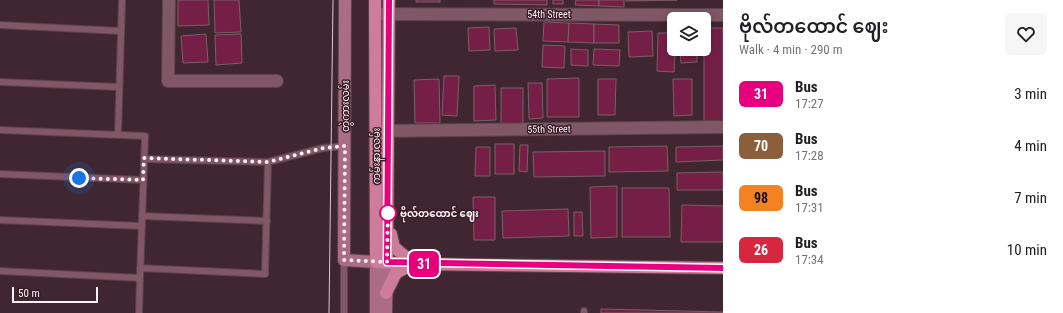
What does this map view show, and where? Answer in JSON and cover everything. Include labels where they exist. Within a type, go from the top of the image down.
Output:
[{"type":"main road","name":"တွဲကားလမ်း","points":[[344,260],[345,0]]},
{"type":"main road","name":"ကမ်းနားလမ်း","points":[[375,0],[376,131],[386,313]]},
{"type":"main road","name":"ကမ်းနားလမ်း","points":[[376,313],[388,222],[389,0]]},
{"type":"main road","points":[[388,222],[394,247],[414,264]]},
{"type":"main road","points":[[344,260],[414,264],[723,268]]},
{"type":"main road","points":[[386,293],[396,273],[414,264]]},
{"type":"street","points":[[169,0],[168,81],[277,81]]},
{"type":"street","name":"54th Street","points":[[376,14],[723,14]]},
{"type":"street","name":"55th Street","points":[[376,131],[723,127]]},
{"type":"lane","points":[[118,135],[122,0]]},
{"type":"lane","points":[[0,25],[121,31]]},
{"type":"lane","points":[[0,82],[119,87]]},
{"type":"lane","points":[[0,130],[145,136],[141,226],[140,313]]},
{"type":"lane","points":[[144,158],[268,162],[324,148],[345,146]]},
{"type":"lane","points":[[140,268],[265,274],[268,162]]},
{"type":"lane","points":[[0,174],[143,180]]},
{"type":"lane","points":[[142,216],[266,221]]},
{"type":"lane","points":[[0,220],[141,226]]},
{"type":"lane","points":[[344,260],[344,313]]},
{"type":"lane","points":[[0,271],[140,278]]},
{"type":"building","points":[[178,0],[208,0],[209,25],[178,26]]},
{"type":"building","points":[[214,0],[239,0],[241,32],[215,33]]},
{"type":"building","points":[[416,0],[440,0],[440,2],[416,2]]},
{"type":"building","points":[[494,0],[547,0],[547,5],[494,4]]},
{"type":"building","points":[[553,0],[563,0],[563,4],[553,4]]},
{"type":"building","points":[[576,0],[599,0],[599,6],[575,5]]},
{"type":"building","points":[[599,0],[624,0],[624,7],[599,6]]},
{"type":"building","points":[[626,0],[677,0],[626,1]]},
{"type":"building","points":[[544,22],[569,23],[568,42],[543,41]]},
{"type":"building","points":[[569,23],[594,24],[594,43],[568,42]]},
{"type":"building","points":[[594,24],[619,25],[619,43],[594,43]]},
{"type":"building","points":[[489,27],[490,50],[469,51],[468,28]]},
{"type":"building","points":[[516,28],[518,50],[495,51],[494,29]]},
{"type":"building","points":[[711,28],[723,28],[723,121],[704,121],[704,56],[711,56]]},
{"type":"building","points":[[652,31],[653,56],[629,57],[628,32]]},
{"type":"building","points":[[658,33],[667,33],[667,56],[675,56],[674,72],[657,71]]},
{"type":"building","points":[[206,34],[208,62],[183,63],[181,36]]},
{"type":"building","points":[[241,34],[242,63],[216,65],[215,35]]},
{"type":"building","points":[[543,45],[565,46],[564,68],[542,67]]},
{"type":"building","points":[[571,49],[588,50],[588,66],[571,65]]},
{"type":"building","points":[[594,49],[620,50],[619,66],[593,65]]},
{"type":"building","points":[[680,56],[697,56],[697,62],[681,63]]},
{"type":"building","points":[[444,76],[459,76],[457,116],[442,115]]},
{"type":"building","points":[[579,78],[579,117],[547,117],[547,79]]},
{"type":"building","points":[[439,79],[440,123],[415,123],[414,80]]},
{"type":"building","points":[[598,79],[616,79],[615,115],[598,115]]},
{"type":"building","points":[[673,79],[692,79],[692,115],[674,116]]},
{"type":"building","points":[[528,83],[542,83],[543,118],[529,119]]},
{"type":"building","points":[[495,85],[496,120],[474,121],[474,86]]},
{"type":"building","points":[[501,88],[523,88],[523,124],[501,124]]},
{"type":"building","points":[[495,144],[514,144],[514,174],[495,174]]},
{"type":"building","points":[[520,145],[528,145],[527,172],[519,171]]},
{"type":"building","points":[[667,146],[668,171],[609,172],[609,147]]},
{"type":"building","points":[[723,146],[723,160],[676,162],[676,147]]},
{"type":"building","points":[[476,147],[490,147],[490,176],[475,176]]},
{"type":"building","points":[[605,151],[605,176],[534,177],[533,152]]},
{"type":"building","points":[[723,172],[723,190],[677,190],[677,173]]},
{"type":"building","points":[[617,186],[617,237],[591,238],[590,187]]},
{"type":"building","points":[[622,188],[669,188],[670,237],[622,237]]},
{"type":"building","points":[[473,197],[495,197],[495,240],[474,240]]},
{"type":"building","points":[[682,205],[723,206],[723,242],[681,242]]},
{"type":"building","points":[[568,209],[569,236],[503,238],[502,211]]},
{"type":"building","points":[[574,212],[582,212],[583,236],[574,236]]},
{"type":"building","points":[[601,309],[723,312],[723,313],[601,313]]},
{"type":"tram line","points":[[329,313],[333,0]]},
{"type":"bus line","name":"31","points":[[389,0],[387,262],[414,264],[723,268]]},
{"type":"place","name":"ဗိုလ်တထောင် ဈေး","points":[[388,213]]},
{"type":"route","points":[[79,178],[143,180],[144,158],[268,162],[324,148],[345,146],[344,260],[387,262],[388,206],[388,213]]}]
